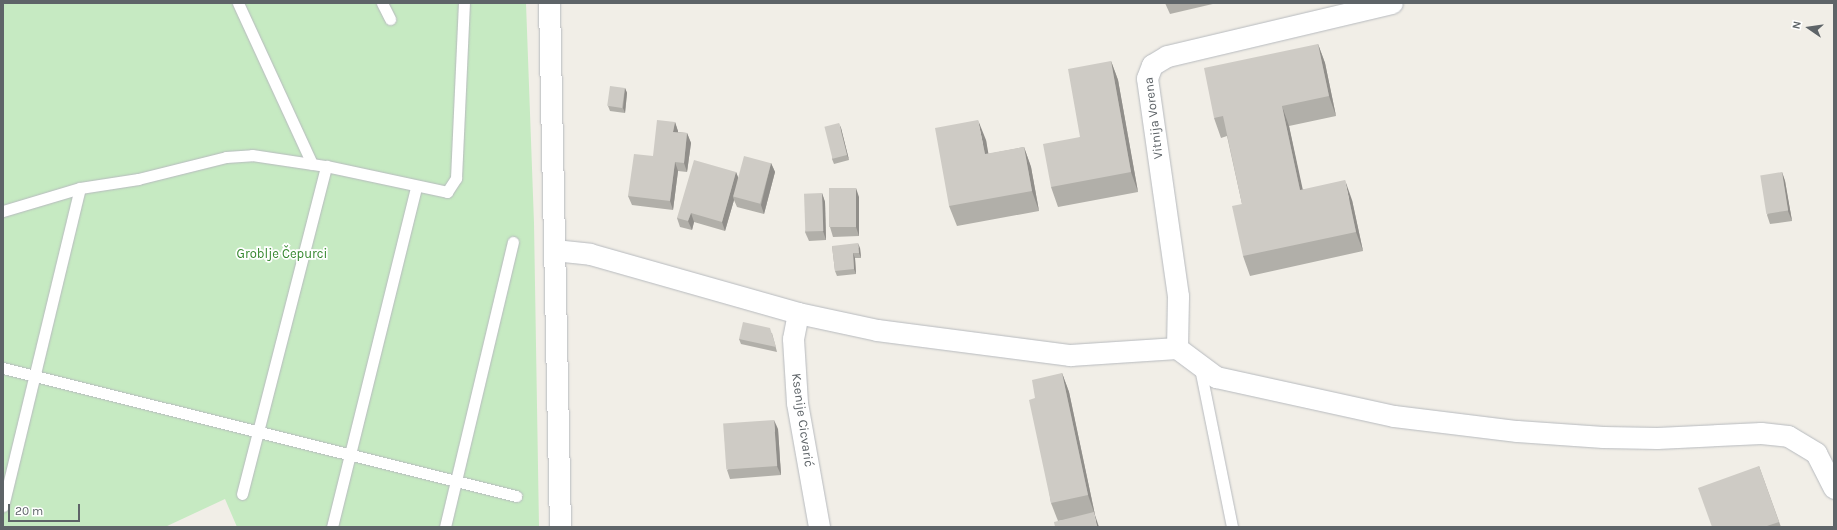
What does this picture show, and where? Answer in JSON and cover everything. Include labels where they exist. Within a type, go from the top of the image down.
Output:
[{"type":"street","points":[[548,3],[560,527]]},
{"type":"street","name":"Vitnija Vorena","points":[[1177,348],[1178,296],[1147,78],[1152,65],[1167,56],[1383,4]]},
{"type":"street","points":[[554,250],[597,256],[798,313],[877,330],[1070,355],[1177,348],[1200,368],[1216,378],[1394,416],[1517,431],[1656,438],[1761,433],[1788,436],[1816,453],[1834,488]]},
{"type":"street","name":"Ksenije Cicvarić","points":[[798,313],[793,339],[797,403],[819,527]]},
{"type":"lane","points":[[238,3],[312,164]]},
{"type":"lane","points":[[382,3],[390,19]]},
{"type":"lane","points":[[3,211],[80,188],[138,179],[226,157],[252,155],[326,166],[416,187],[447,192],[456,178],[464,3]]},
{"type":"lane","points":[[242,494],[326,166]]},
{"type":"lane","points":[[332,527],[416,187]]},
{"type":"lane","points":[[3,506],[36,376],[80,188]]},
{"type":"lane","points":[[445,527],[513,242]]},
{"type":"lane","points":[[3,368],[516,496]]},
{"type":"lane","points":[[1200,368],[1232,527]]},
{"type":"green space","name":"Groblje Čepurci","points":[[3,3],[526,3],[534,223],[539,527],[237,527],[225,499],[165,527],[3,527]]},
{"type":"building","points":[[1318,44],[1329,96],[1282,106],[1300,190],[1345,180],[1356,232],[1243,256],[1232,206],[1242,204],[1223,116],[1214,118],[1204,68]]},
{"type":"building","points":[[1111,61],[1131,172],[1051,187],[1043,144],[1080,137],[1068,69]]},
{"type":"building","points":[[610,86],[625,88],[622,108],[607,106]]},
{"type":"building","points":[[657,120],[675,122],[673,132],[687,133],[684,163],[675,162],[670,201],[628,196],[634,154],[653,156]]},
{"type":"building","points":[[978,120],[985,154],[1024,147],[1032,191],[949,206],[935,128]]},
{"type":"building","points":[[839,123],[847,155],[832,159],[824,127]]},
{"type":"building","points":[[744,156],[771,163],[760,204],[733,197]]},
{"type":"building","points":[[694,160],[736,172],[722,222],[691,213],[688,221],[677,218]]},
{"type":"building","points":[[1782,172],[1788,211],[1766,214],[1760,175]]},
{"type":"building","points":[[829,188],[856,188],[856,227],[829,227]]},
{"type":"building","points":[[822,193],[823,231],[805,232],[804,194]]},
{"type":"building","points":[[858,243],[859,253],[853,253],[854,269],[835,271],[832,246]]},
{"type":"building","points":[[743,322],[770,328],[776,347],[739,339]]},
{"type":"building","points":[[1062,373],[1088,495],[1051,503],[1029,400],[1035,398],[1032,380]]},
{"type":"building","points":[[774,420],[777,466],[726,469],[723,424]]},
{"type":"building","points":[[1759,466],[1779,522],[1764,527],[1712,527],[1698,488]]},
{"type":"building","points":[[1094,512],[1097,527],[1055,527],[1054,522]]}]
